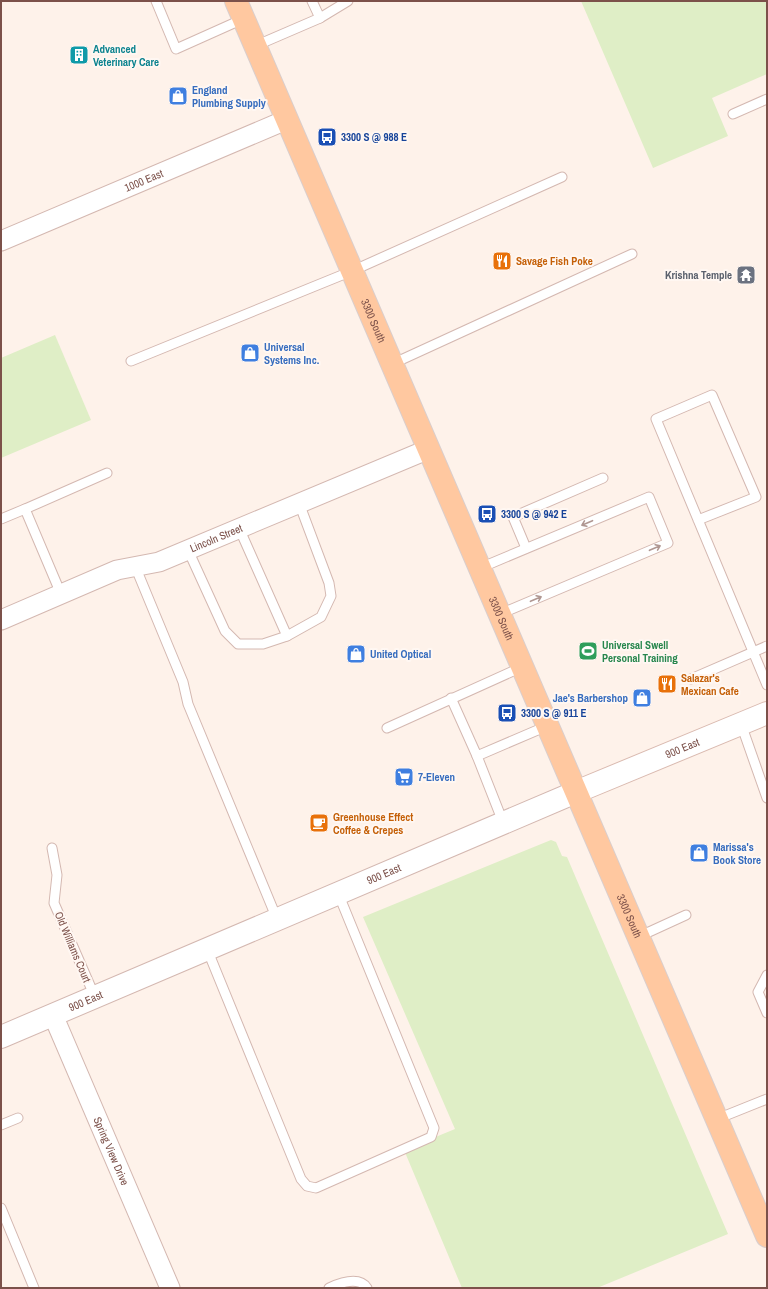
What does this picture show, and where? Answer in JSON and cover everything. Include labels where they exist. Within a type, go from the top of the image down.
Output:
[{"type":"main road","name":"3300 South","points":[[240,10],[767,1236]]},
{"type":"street","name":"1000 East","points":[[1,241],[286,120]]},
{"type":"street","name":"Lincoln Street","points":[[1,620],[117,570],[159,562],[429,449]]},
{"type":"street","name":"900 East","points":[[1,1037],[503,822],[767,713]]},
{"type":"street","name":"Spring View Drive","points":[[53,1015],[170,1288]]},
{"type":"lane","points":[[156,1],[176,49],[240,10]]},
{"type":"lane","points":[[312,1],[320,18]]},
{"type":"lane","points":[[255,46],[320,18],[348,1]]},
{"type":"lane","points":[[734,114],[767,99]]},
{"type":"lane","points":[[131,361],[352,271],[562,177]]},
{"type":"lane","points":[[392,364],[632,254]]},
{"type":"lane","points":[[698,520],[756,497],[712,395],[656,419],[698,520],[753,652],[767,685]]},
{"type":"lane","points":[[1,519],[107,473]]},
{"type":"lane","points":[[526,548],[513,517],[603,478]]},
{"type":"lane","points":[[480,568],[649,497],[668,543],[500,614]]},
{"type":"lane","points":[[188,550],[224,630],[238,644],[263,644],[287,636],[321,617],[331,596],[329,583],[299,503]]},
{"type":"lane","points":[[25,509],[61,594]]},
{"type":"lane","points":[[239,528],[287,636]]},
{"type":"lane","points":[[135,566],[183,682],[188,704],[277,919]]},
{"type":"lane","points":[[691,679],[767,646]]},
{"type":"lane","points":[[387,728],[522,667]]},
{"type":"lane","points":[[451,698],[477,756],[503,822]]},
{"type":"lane","points":[[741,724],[767,798]]},
{"type":"lane","points":[[477,756],[547,726]]},
{"type":"lane","points":[[760,776],[767,786]]},
{"type":"lane","name":"Old Williams Court","points":[[52,848],[57,874],[54,903],[95,997]]},
{"type":"lane","points":[[207,949],[301,1179],[307,1186],[316,1188],[431,1137],[434,1128],[338,893]]},
{"type":"lane","points":[[638,937],[686,915]]},
{"type":"lane","points":[[767,975],[758,992],[767,1013]]},
{"type":"lane","points":[[717,1120],[767,1099]]},
{"type":"lane","points":[[1,1125],[18,1118]]},
{"type":"lane","points":[[1,1208],[34,1288]]},
{"type":"lane","points":[[329,1288],[354,1281],[361,1282],[367,1288]]},
{"type":"green space","points":[[581,1],[767,1],[767,74],[712,98],[728,136],[653,168]]},
{"type":"green space","points":[[55,335],[91,420],[1,458],[1,358]]},
{"type":"green space","points":[[551,840],[556,842],[562,856],[567,857],[728,1234],[597,1288],[462,1288],[404,1150],[455,1129],[363,917]]},
{"type":"place","name":"Advanced Veterinary Care","points":[[79,55]]},
{"type":"place","name":"England Plumbing Supply","points":[[178,96]]},
{"type":"place","name":"3300 S @ 988 E","points":[[327,137]]},
{"type":"place","name":"Savage Fish Poke","points":[[502,261]]},
{"type":"place","name":"Krishna Temple","points":[[746,275]]},
{"type":"place","name":"Universal Systems Inc.","points":[[250,353]]},
{"type":"place","name":"3300 S @ 942 E","points":[[487,514]]},
{"type":"place","name":"Universal Swell Personal Training","points":[[588,651]]},
{"type":"place","name":"United Optical","points":[[356,654]]},
{"type":"place","name":"Salazar's Mexican Cafe","points":[[667,684]]},
{"type":"place","name":"Jae's Barbershop","points":[[642,698]]},
{"type":"place","name":"3300 S @ 911 E","points":[[507,713]]},
{"type":"place","name":"7-Eleven","points":[[404,777]]},
{"type":"place","name":"Greenhouse Effect Coffee & Crepes","points":[[319,823]]},
{"type":"place","name":"Marissa's Book Store","points":[[699,853]]}]
